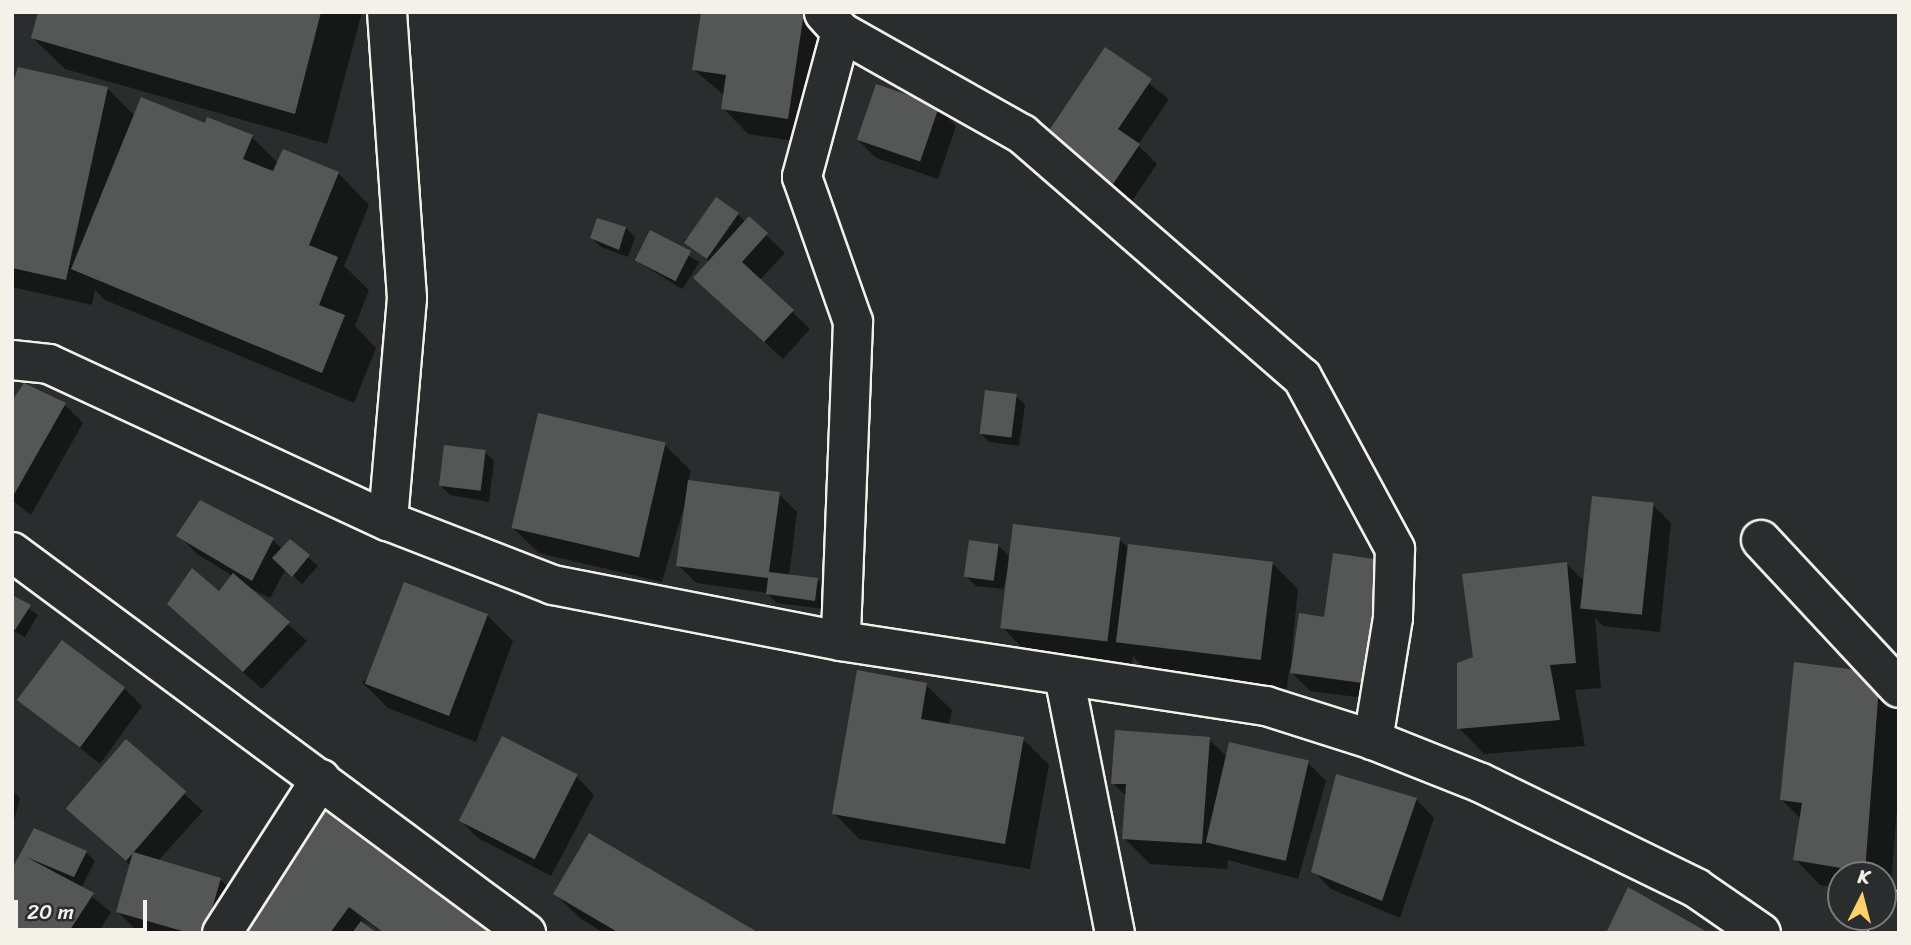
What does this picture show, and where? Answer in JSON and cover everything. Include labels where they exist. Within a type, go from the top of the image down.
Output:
[{"type":"street","points":[[387,12],[407,298],[388,521]]},
{"type":"street","points":[[841,641],[853,322],[802,177],[832,22],[1022,134],[1302,377],[1395,549],[1393,618],[1373,740]]},
{"type":"street","points":[[12,360],[49,364],[388,521],[553,585],[841,641],[1266,706],[1373,740],[1481,783],[1696,888],[1761,933]]},
{"type":"street","points":[[1761,540],[1899,688]]},
{"type":"street","points":[[12,552],[526,933]]},
{"type":"street","points":[[1064,676],[1115,933]]},
{"type":"street","points":[[222,933],[321,779]]},
{"type":"street","points":[[1888,933],[1899,911]]},
{"type":"building","points":[[38,12],[321,12],[295,114],[31,38]]},
{"type":"building","points":[[701,12],[804,12],[788,119],[721,109],[726,75],[692,70]]},
{"type":"building","points":[[1105,47],[1152,79],[1118,129],[1140,144],[1113,184],[1044,138]]},
{"type":"building","points":[[18,67],[108,87],[66,280],[12,268],[12,86]]},
{"type":"building","points":[[876,84],[939,106],[920,162],[857,140]]},
{"type":"building","points":[[141,97],[205,123],[207,117],[253,135],[243,159],[273,171],[283,149],[339,172],[309,245],[338,257],[319,305],[345,315],[322,373],[71,269]]},
{"type":"building","points":[[716,197],[739,213],[707,259],[684,243]]},
{"type":"building","points":[[749,216],[768,233],[742,262],[794,310],[764,342],[693,278]]},
{"type":"building","points":[[597,218],[626,227],[619,250],[590,238]]},
{"type":"building","points":[[650,230],[691,251],[676,281],[635,260]]},
{"type":"building","points":[[24,383],[66,403],[12,498],[12,401]]},
{"type":"building","points":[[985,390],[1017,394],[1011,438],[980,434]]},
{"type":"building","points":[[538,413],[666,442],[639,557],[511,528]]},
{"type":"building","points":[[444,445],[486,450],[481,491],[439,486]]},
{"type":"building","points":[[688,480],[780,492],[769,572],[818,578],[815,601],[766,594],[768,578],[676,566]]},
{"type":"building","points":[[1592,496],[1654,502],[1642,615],[1580,608]]},
{"type":"building","points":[[200,500],[274,538],[252,581],[176,536]]},
{"type":"building","points":[[1013,524],[1120,537],[1107,641],[1000,628]]},
{"type":"building","points":[[290,539],[310,555],[292,577],[272,558]]},
{"type":"building","points":[[969,540],[999,544],[994,581],[964,577]]},
{"type":"building","points":[[1128,544],[1273,562],[1261,660],[1116,642]]},
{"type":"building","points":[[1333,553],[1387,561],[1369,684],[1290,673],[1299,613],[1324,617]]},
{"type":"building","points":[[1567,562],[1576,663],[1550,665],[1560,720],[1457,729],[1457,663],[1473,657],[1462,574]]},
{"type":"building","points":[[192,568],[219,591],[233,573],[290,622],[243,672],[167,604]]},
{"type":"building","points":[[404,582],[488,614],[449,716],[365,684]]},
{"type":"building","points":[[12,595],[31,605],[15,630],[12,628]]},
{"type":"building","points":[[62,640],[125,688],[80,747],[17,700]]},
{"type":"building","points":[[1794,662],[1880,673],[1866,861],[1827,861],[1827,866],[1793,860],[1802,803],[1780,800]]},
{"type":"building","points":[[857,670],[927,683],[921,719],[1024,737],[1005,844],[832,814]]},
{"type":"building","points":[[1115,730],[1210,737],[1202,844],[1122,839],[1126,784],[1111,784]]},
{"type":"building","points":[[502,736],[578,775],[535,859],[459,821]]},
{"type":"building","points":[[126,739],[186,791],[126,861],[66,808]]},
{"type":"building","points":[[1229,742],[1309,760],[1286,861],[1206,842]]},
{"type":"building","points":[[1336,774],[1417,798],[1382,901],[1311,872]]},
{"type":"building","points":[[325,808],[490,929],[487,933],[384,933],[349,907],[330,933],[233,933]]},
{"type":"building","points":[[34,828],[87,851],[74,877],[26,857],[94,893],[68,933],[12,933],[12,869]]},
{"type":"building","points":[[589,833],[759,933],[619,933],[553,894]]},
{"type":"building","points":[[133,852],[221,878],[205,933],[189,933],[116,912]]},
{"type":"building","points":[[1628,887],[1709,933],[1606,933]]},
{"type":"building","points":[[361,921],[377,933],[352,933]]}]
